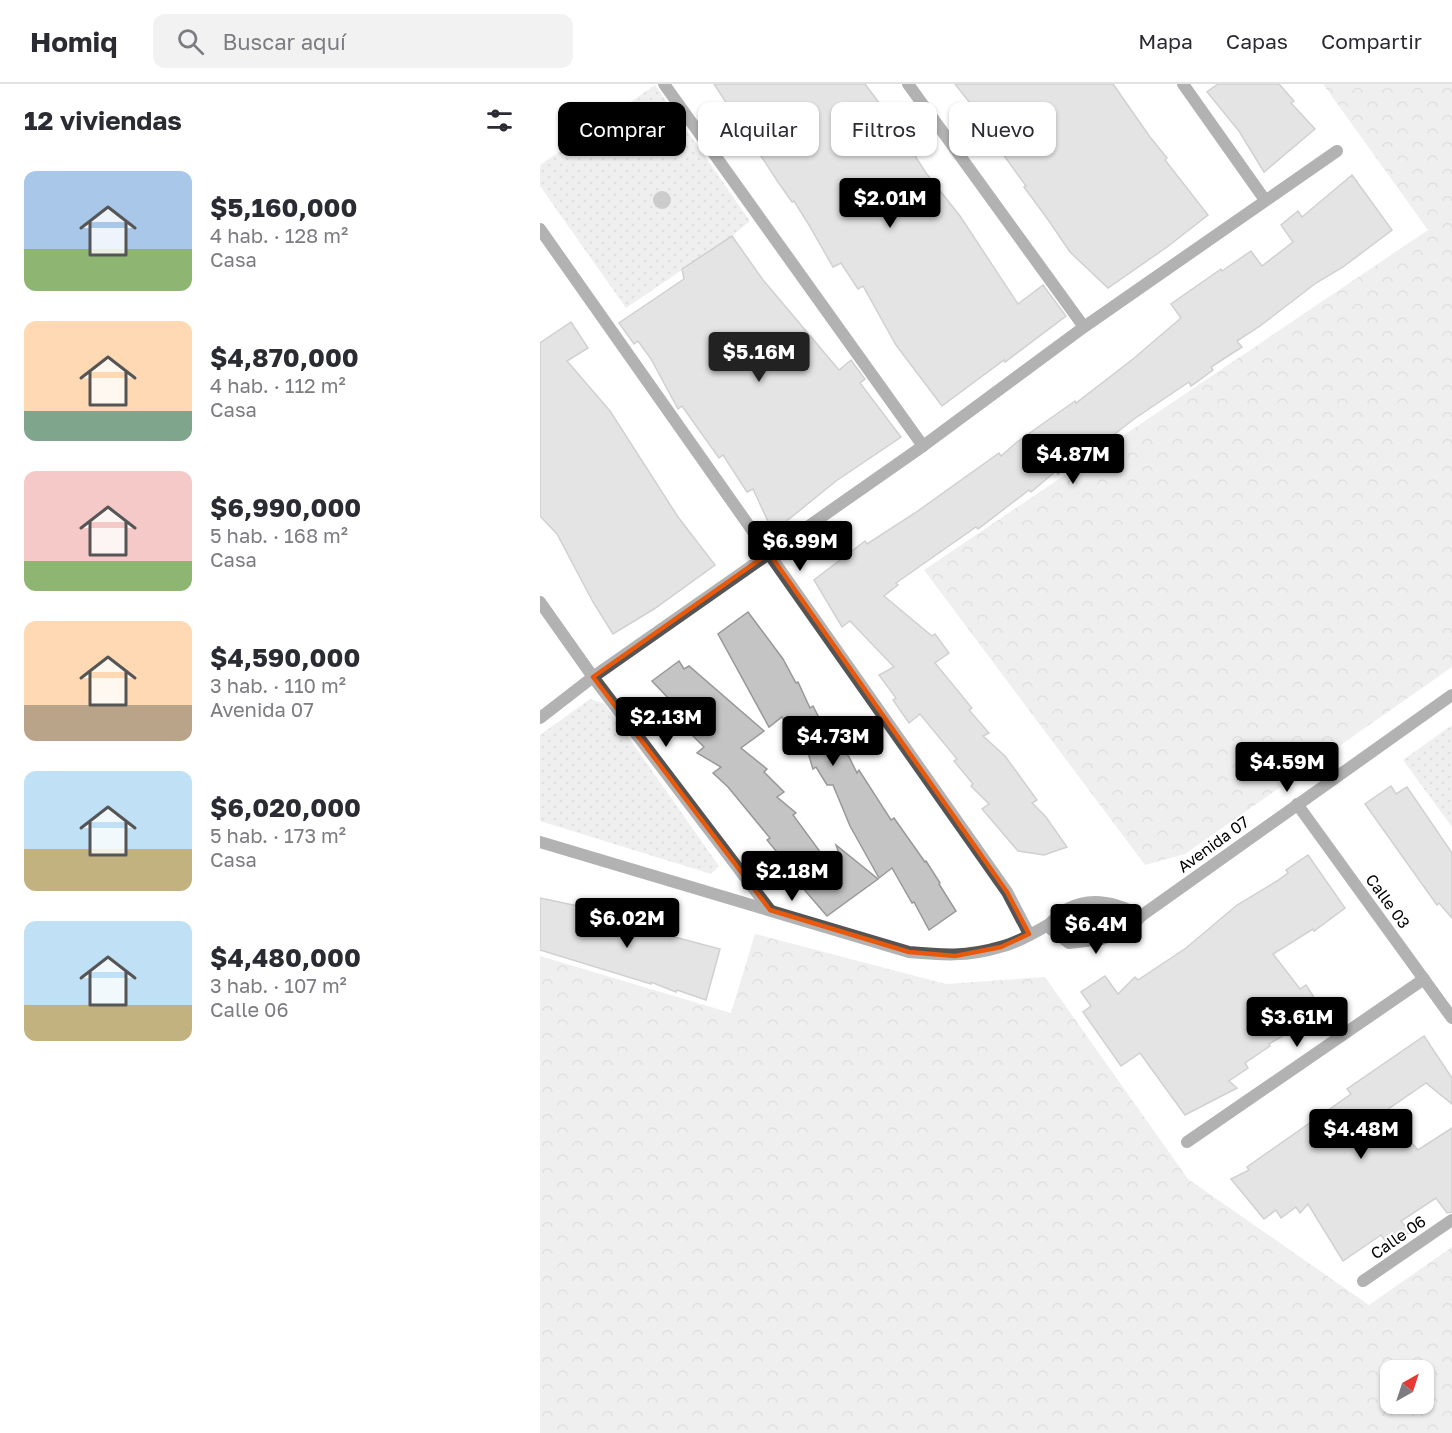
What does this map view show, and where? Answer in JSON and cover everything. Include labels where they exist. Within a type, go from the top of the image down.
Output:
[{"type":"street","points":[[664,84],[923,446]]},
{"type":"street","points":[[908,84],[1084,327]]},
{"type":"street","points":[[1183,84],[1265,200]]},
{"type":"street","points":[[540,718],[593,677],[923,446],[1084,327],[1337,151]]},
{"type":"street","points":[[540,229],[1007,892],[1029,934]]},
{"type":"street","points":[[540,602],[593,677],[770,910]]},
{"type":"street","name":"Avenida 07","points":[[1047,926],[1069,944],[1102,939],[1131,928],[1141,916],[1452,695]]},
{"type":"street","name":"Calle 03","points":[[1298,804],[1452,1018]]},
{"type":"street","points":[[540,842],[909,952],[955,956],[1001,947],[1047,926],[1065,910],[1083,902],[1106,903],[1128,909],[1141,916]]},
{"type":"street","points":[[1187,1142],[1424,979]]},
{"type":"street","name":"Calle 06","points":[[1363,1281],[1452,1220]]},
{"type":"highlighted area","points":[[769,553],[1007,892],[1029,934],[1001,947],[955,956],[909,952],[770,910],[593,677]]},
{"type":"green space","points":[[1323,84],[1452,84],[1452,667],[1185,854],[1145,865],[924,570],[1428,230]]},
{"type":"green space","points":[[655,85],[667,102],[631,102]]},
{"type":"green space","points":[[686,129],[698,147],[698,156],[705,156],[750,221],[732,236],[626,308],[540,186],[540,165],[558,152],[558,156],[686,156]]},
{"type":"green space","points":[[590,699],[605,704],[719,866],[711,874],[540,821],[540,735]]},
{"type":"green space","points":[[1452,725],[1452,827],[1403,760]]},
{"type":"green space","points":[[755,934],[946,984],[1045,977],[1188,1179],[1369,1305],[1452,1247],[1452,1433],[540,1433],[540,956],[731,1013]]},
{"type":"building","points":[[714,84],[865,84],[878,102],[831,102],[831,156],[915,156],[960,216],[1018,304],[1043,285],[1066,316],[942,406],[896,345],[863,286],[858,289],[841,263],[833,267],[794,201],[792,202],[761,156],[819,156],[819,102],[726,102]]},
{"type":"building","points":[[955,84],[1113,84],[1167,158],[1165,160],[1208,215],[1108,288],[1070,252],[1004,156],[1056,156],[1056,102],[969,102]]},
{"type":"building","points":[[1218,84],[1279,84],[1294,101],[1291,103],[1315,129],[1264,172],[1239,131],[1207,92]]},
{"type":"building","points":[[1352,175],[1392,230],[1237,341],[1242,347],[1211,367],[1213,370],[1191,386],[1189,382],[1134,419],[1084,458],[1081,454],[1058,474],[1056,471],[1031,492],[1029,490],[978,529],[976,527],[896,583],[898,585],[884,596],[932,636],[935,634],[949,653],[935,663],[972,708],[969,710],[989,733],[983,736],[1005,756],[1037,800],[1032,803],[1046,817],[1067,847],[1044,855],[1018,851],[982,809],[989,804],[971,786],[973,784],[954,761],[957,759],[920,714],[909,723],[893,700],[896,698],[879,675],[894,667],[850,621],[842,627],[814,580],[865,541],[867,544],[915,513],[999,453],[1001,456],[1017,442],[1075,401],[1076,403],[1133,359],[1181,318],[1171,304],[1251,251],[1262,266],[1293,242],[1281,225],[1298,211],[1302,217]]},
{"type":"building","points":[[732,236],[763,280],[839,370],[851,360],[865,379],[860,383],[901,437],[836,481],[773,532],[753,489],[747,492],[723,455],[719,458],[682,406],[678,409],[651,359],[638,341],[634,344],[619,323],[684,279],[682,269]]},
{"type":"building","points":[[571,322],[588,348],[567,361],[610,411],[678,517],[715,565],[654,609],[613,634],[593,602],[557,534],[540,516],[540,343]]},
{"type":"building","points":[[748,612],[783,659],[796,683],[798,682],[810,708],[813,706],[825,729],[828,726],[857,773],[859,770],[891,820],[894,818],[926,861],[956,911],[929,930],[892,868],[879,878],[850,826],[833,785],[827,785],[816,767],[813,769],[804,740],[796,746],[782,717],[769,727],[718,634]]},
{"type":"building","points":[[679,661],[684,669],[689,666],[764,731],[741,748],[767,769],[764,772],[784,792],[777,797],[796,813],[793,815],[829,864],[840,856],[836,845],[878,879],[827,916],[782,864],[785,862],[767,840],[770,838],[728,787],[713,773],[721,767],[697,753],[704,747],[664,707],[672,702],[652,681]]},
{"type":"building","points":[[1391,786],[1396,794],[1407,787],[1452,853],[1452,918],[1439,903],[1437,905],[1365,804]]},
{"type":"building","points":[[1308,855],[1345,908],[1314,931],[1313,929],[1273,954],[1300,989],[1306,985],[1322,1010],[1313,1015],[1314,1018],[1269,1044],[1270,1046],[1245,1063],[1248,1068],[1229,1081],[1237,1088],[1185,1115],[1140,1053],[1121,1066],[1083,1012],[1091,1006],[1081,992],[1105,976],[1118,994],[1135,977],[1138,980],[1186,948],[1237,905],[1277,881],[1288,873],[1286,870]]},
{"type":"building","points":[[540,898],[583,907],[582,909],[720,949],[706,1000],[540,950]]},
{"type":"building","points":[[1424,1036],[1452,1078],[1452,1104],[1426,1083],[1384,1112],[1418,1150],[1452,1128],[1452,1212],[1447,1213],[1436,1198],[1401,1221],[1410,1232],[1389,1246],[1381,1235],[1343,1261],[1308,1204],[1300,1213],[1296,1207],[1281,1218],[1276,1210],[1264,1219],[1231,1179],[1249,1170],[1247,1167],[1351,1094],[1347,1089]]}]
